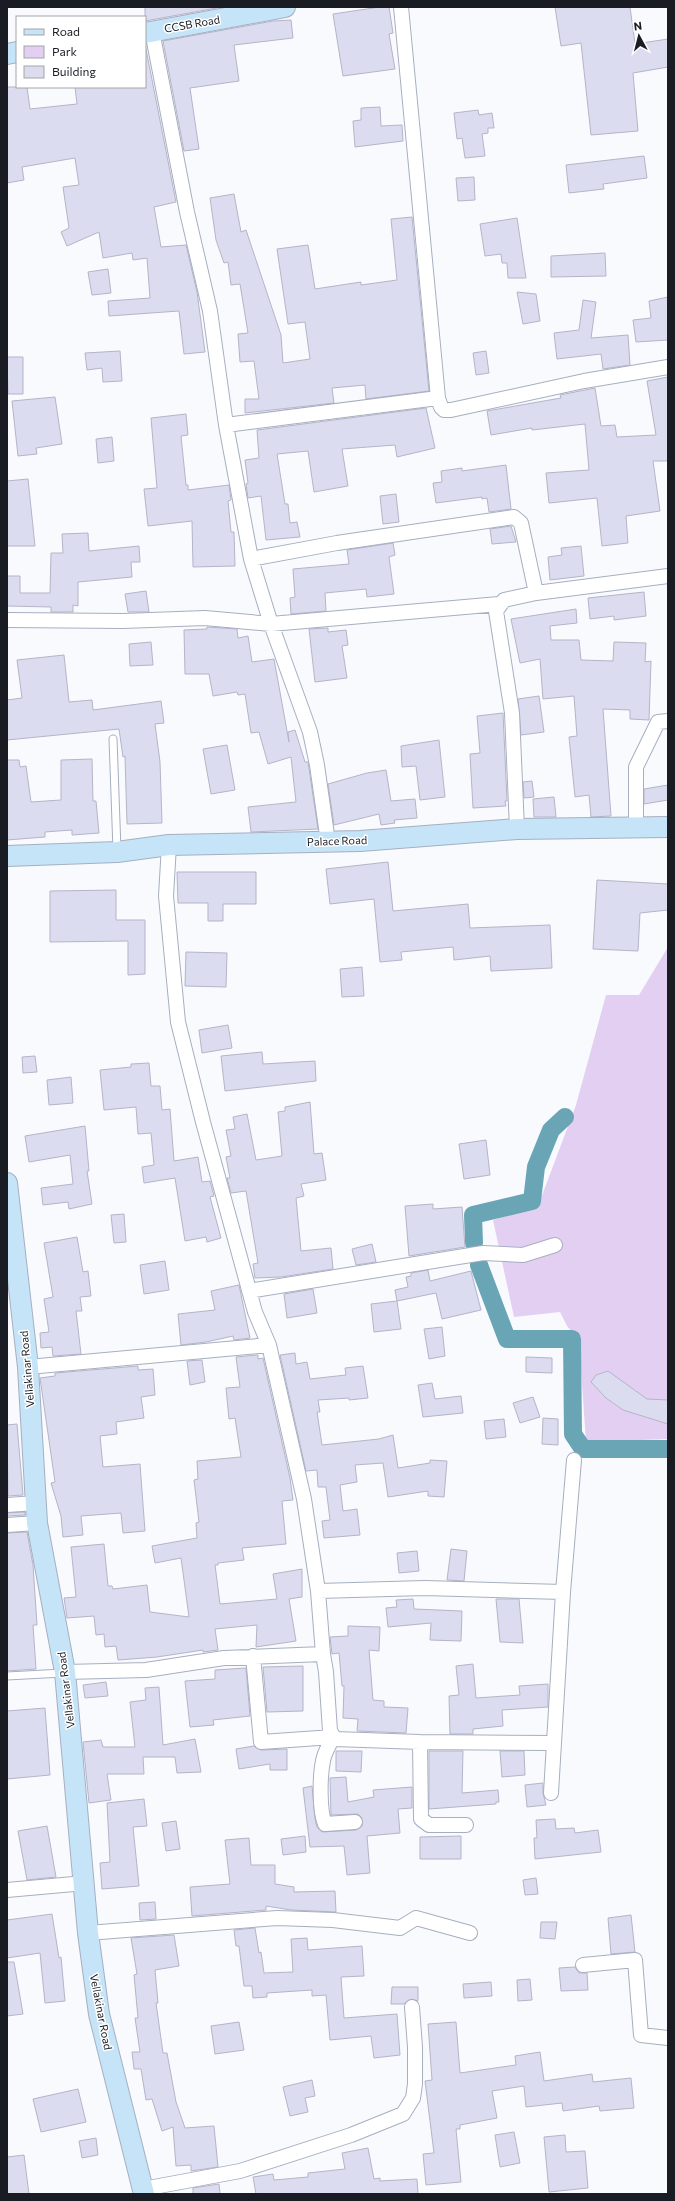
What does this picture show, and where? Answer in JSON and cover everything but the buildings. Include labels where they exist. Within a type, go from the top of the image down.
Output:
[{"type":"main road","name":"CCSB Road","points":[[148,32],[285,7]]},
{"type":"main road","name":"Palace Road","points":[[7,856],[117,852],[169,845],[328,842],[517,829],[668,826]]},
{"type":"main road","name":"Vellakinar Road","points":[[7,1183],[28,1367],[37,1523],[65,1672],[85,1884],[88,1933],[100,2014],[143,2191]]},
{"type":"street","points":[[401,7],[440,407],[444,410],[451,410],[584,381],[668,367]]},
{"type":"street","points":[[148,32],[185,205],[210,311],[226,425],[251,559],[271,624],[310,732],[318,765],[328,842]]},
{"type":"street","points":[[226,425],[438,398]]},
{"type":"street","points":[[251,559],[337,543],[514,517],[521,523],[536,593]]},
{"type":"street","points":[[517,829],[512,713],[496,611],[499,604],[504,600],[536,593],[668,576]]},
{"type":"street","points":[[7,620],[123,621],[205,618],[271,624],[499,604]]},
{"type":"street","points":[[636,827],[636,768],[658,722],[668,721]]},
{"type":"street","points":[[169,845],[166,896],[178,1022],[203,1122],[255,1312],[269,1345],[304,1499],[318,1591],[330,1731],[333,1737]]},
{"type":"street","points":[[249,1290],[483,1253],[523,1255],[555,1245]]},
{"type":"street","points":[[28,1367],[269,1345]]},
{"type":"street","points":[[550,1793],[552,1743],[574,1460]]},
{"type":"street","points":[[7,1505],[36,1503]]},
{"type":"street","points":[[7,1525],[37,1523]]},
{"type":"street","points":[[318,1591],[425,1588],[563,1592]]},
{"type":"street","points":[[65,1672],[146,1670],[224,1658],[323,1654]]},
{"type":"street","points":[[253,1656],[261,1742],[333,1737],[345,1740],[552,1743]]},
{"type":"street","points":[[333,1737],[323,1760],[321,1798],[325,1824],[355,1822]]},
{"type":"street","points":[[420,1742],[421,1819],[429,1825],[466,1825]]},
{"type":"street","points":[[7,1890],[85,1884]]},
{"type":"street","points":[[88,1933],[277,1918],[333,1920],[400,1928],[416,1918],[470,1933]]},
{"type":"street","points":[[583,1965],[635,1960],[641,2035],[668,2038]]},
{"type":"street","points":[[143,2191],[240,2170],[350,2136],[403,2114],[413,2098],[415,2084],[415,2047],[412,2007]]},
{"type":"lane","points":[[113,738],[117,852]]},
{"type":"lane","points":[[7,1676],[65,1672]]},
{"type":"green space","points":[[668,947],[668,1439],[586,1442],[579,1340],[567,1326],[560,1312],[514,1317],[493,1220],[538,1206],[576,1105],[606,995],[639,995]]},
{"type":"waterway","points":[[474,1243],[473,1215],[532,1201],[536,1167],[551,1130],[565,1117]]},
{"type":"waterway","points":[[479,1265],[507,1339],[572,1339],[573,1434],[583,1449],[668,1449]]}]
